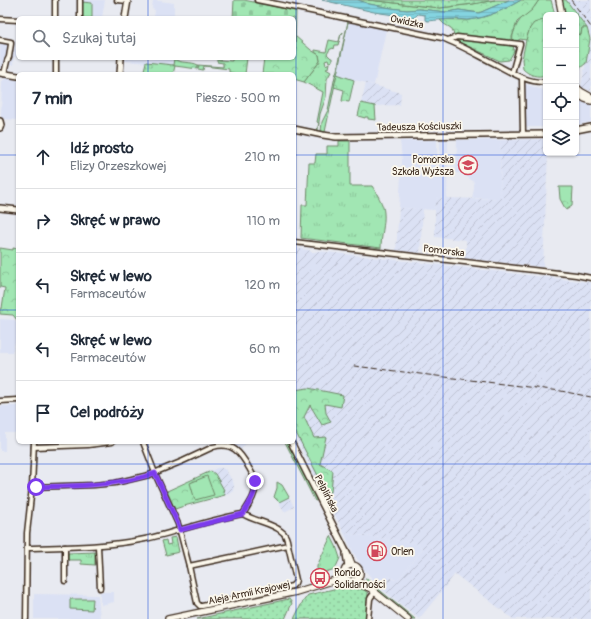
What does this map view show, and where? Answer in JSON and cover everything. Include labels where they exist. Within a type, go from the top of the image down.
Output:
[{"type":"main road","points":[[558,0],[561,12]]},
{"type":"main road","points":[[579,90],[591,97]]},
{"type":"main road","points":[[579,95],[591,101]]},
{"type":"main road","points":[[350,566],[358,569],[360,572],[358,578],[349,581],[345,576],[344,570],[350,566]]},
{"type":"main road","name":"Aleja Armii Krajowej","points":[[168,619],[296,592],[332,581],[338,576],[345,576]]},
{"type":"main road","points":[[358,578],[408,619]]},
{"type":"street","points":[[54,16],[55,0]]},
{"type":"street","points":[[80,0],[80,16]]},
{"type":"street","points":[[117,0],[128,0],[125,16]]},
{"type":"street","name":"Owidzka","points":[[257,0],[448,40],[523,78],[543,82]]},
{"type":"street","points":[[0,19],[16,20]]},
{"type":"street","points":[[448,40],[457,37],[520,44],[512,73]]},
{"type":"street","points":[[0,40],[11,42],[9,57],[2,73],[16,76]]},
{"type":"street","points":[[56,60],[56,72]]},
{"type":"street","points":[[120,72],[121,60]]},
{"type":"street","points":[[523,78],[523,134]]},
{"type":"street","points":[[0,121],[0,128]]},
{"type":"street","points":[[579,129],[591,127]]},
{"type":"street","name":"Tadeusza Kościuszki","points":[[296,129],[323,135],[343,137],[543,134]]},
{"type":"street","points":[[0,208],[16,210]]},
{"type":"street","name":"Pomorska","points":[[296,242],[591,278]]},
{"type":"street","points":[[0,401],[16,400]]},
{"type":"street","points":[[26,619],[27,533],[32,487],[34,444],[96,444]]},
{"type":"street","points":[[144,444],[178,524],[189,566],[288,545],[287,538],[282,531],[243,514]]},
{"type":"street","name":"Pelplińska","points":[[292,444],[350,559],[350,566]]},
{"type":"street","points":[[27,548],[98,546],[123,543],[146,539],[243,514],[254,495],[256,484],[253,475],[236,450],[231,447],[217,445],[155,473],[115,483],[32,487]]},
{"type":"street","name":"Aleja Armii Krajowej","points":[[189,566],[197,603],[202,606],[292,586],[295,584],[296,580],[288,545]]},
{"type":"street","points":[[98,546],[100,588]]},
{"type":"street","points":[[65,547],[65,581]]},
{"type":"street","points":[[368,619],[369,605],[373,590]]},
{"type":"shaded area","points":[[81,0],[105,0],[102,16],[81,16]]},
{"type":"shaded area","points":[[153,0],[174,3],[174,16],[154,16],[155,10],[152,9]]},
{"type":"shaded area","points":[[566,0],[578,0],[591,20],[591,39],[587,28],[579,17],[579,12],[575,12]]},
{"type":"shaded area","points":[[578,0],[591,0],[591,20]]},
{"type":"shaded area","points":[[349,22],[386,30],[374,85],[337,74]]},
{"type":"shaded area","points":[[0,39],[15,41],[16,56],[14,57],[13,65],[8,65],[7,70],[0,69]]},
{"type":"shaded area","points":[[591,39],[591,91],[581,87]]},
{"type":"shaded area","points":[[173,60],[173,65],[125,61]]},
{"type":"shaded area","points":[[6,78],[16,80],[16,120],[4,119],[1,117],[2,81]]},
{"type":"shaded area","points":[[366,83],[401,93],[400,105],[375,106],[361,103]]},
{"type":"shaded area","points":[[525,84],[543,90],[543,127],[524,127],[523,86]]},
{"type":"shaded area","points":[[579,101],[591,105],[591,122],[579,124]]},
{"type":"shaded area","points":[[543,139],[543,156],[548,156],[543,267],[464,258],[466,252],[466,240],[435,237],[434,198],[500,199],[501,140]]},
{"type":"shaded area","points":[[437,140],[437,164],[440,165],[440,140],[448,140],[447,198],[434,198],[435,210],[399,208],[402,160],[400,141]]},
{"type":"shaded area","points":[[457,140],[501,140],[500,199],[472,198],[474,182],[462,173],[456,173]]},
{"type":"shaded area","points":[[399,208],[423,209],[420,253],[396,250]]},
{"type":"shaded area","points":[[296,248],[309,250],[311,252],[318,251],[591,283],[591,619],[513,619],[455,574],[419,619],[379,587],[388,576],[398,580],[423,549],[416,543],[344,533],[296,438]]},
{"type":"shaded area","points":[[0,319],[15,320],[16,339],[12,352],[0,352]]},
{"type":"shaded area","points":[[0,406],[16,406],[16,433],[5,433],[5,451],[0,451]]},
{"type":"shaded area","points":[[224,444],[245,444],[240,450],[230,445]]},
{"type":"shaded area","points":[[217,468],[226,470],[233,482],[233,491],[229,494],[225,495],[215,474],[211,471]]},
{"type":"shaded area","points":[[289,497],[294,507],[284,512],[279,502]]},
{"type":"shaded area","points":[[344,533],[416,543],[423,549],[398,580],[388,576],[379,587],[363,568],[354,554]]},
{"type":"shaded area","points":[[100,592],[114,592],[114,602],[101,605]]},
{"type":"shaded area","points":[[34,594],[98,595],[100,619],[34,619]]},
{"type":"green space","points":[[234,0],[244,0],[296,11],[296,16],[233,16]]},
{"type":"green space","points":[[358,0],[440,8],[495,0],[509,0],[479,13],[459,10],[447,12],[419,9],[407,10],[369,4]]},
{"type":"green space","points":[[368,0],[495,0],[440,8]]},
{"type":"green space","points":[[521,0],[539,0],[532,10],[517,22],[512,37],[514,51],[509,60],[500,61],[457,41],[451,28],[440,20],[468,20],[482,17],[503,10]]},
{"type":"green space","points":[[539,0],[551,0],[554,12],[543,12],[543,20],[530,28],[526,40],[520,39],[516,42],[513,41],[513,34],[517,24]]},
{"type":"green space","points":[[562,0],[566,0],[575,12],[564,12]]},
{"type":"green space","points":[[82,2],[92,3],[92,16],[82,16]]},
{"type":"green space","points":[[579,17],[587,28],[582,28],[581,35],[579,34]]},
{"type":"green space","points":[[543,20],[543,76],[536,76],[523,69],[522,59],[526,40],[530,28],[534,23]]},
{"type":"green space","points":[[348,22],[325,132],[321,131],[322,122],[328,110]]},
{"type":"green space","points":[[582,28],[587,28],[590,39],[586,63],[579,69],[579,34],[581,35]]},
{"type":"green space","points":[[296,37],[319,55],[320,61],[304,82],[296,80],[296,72],[262,72],[264,60],[296,60]]},
{"type":"green space","points":[[329,40],[339,42],[338,45],[335,45],[334,49],[329,50],[327,54],[332,58],[332,61],[325,61],[326,65],[329,63],[328,68],[326,69],[331,72],[327,79],[326,97],[320,114],[319,123],[317,122],[323,92],[304,82],[320,61],[319,55],[315,52],[315,50],[326,52]]},
{"type":"green space","points":[[174,60],[176,60],[198,65],[198,69],[175,66],[173,65]]},
{"type":"green space","points":[[217,60],[247,60],[245,72],[229,72],[229,69],[204,66],[203,70],[198,69],[198,65],[223,67],[223,63],[217,62]]},
{"type":"green space","points":[[146,62],[175,66],[174,72],[144,72]]},
{"type":"green space","points":[[337,74],[354,80],[349,102],[342,101],[344,90],[334,87]]},
{"type":"green space","points":[[361,103],[375,106],[376,120],[358,116]]},
{"type":"green space","points":[[339,141],[350,141],[350,186],[372,186],[378,195],[384,210],[381,248],[301,238],[302,205],[307,205],[309,163],[315,163],[316,154],[327,154],[327,146],[339,146]]},
{"type":"green space","points":[[559,187],[573,187],[572,206],[566,210],[560,199]]},
{"type":"green space","points":[[0,248],[13,250],[13,248],[16,249],[16,319],[13,315],[0,314],[5,288],[0,287]]},
{"type":"green space","points":[[308,388],[343,395],[341,407],[325,404],[326,413],[331,422],[322,425],[310,405],[304,417],[314,438],[326,437],[320,464],[333,471],[331,492],[327,493],[296,433],[296,390]]},
{"type":"green space","points":[[286,444],[288,444],[295,456],[318,500],[315,501]]},
{"type":"green space","points":[[211,471],[215,474],[224,490],[225,495],[175,509],[167,491]]},
{"type":"green space","points":[[207,476],[214,495],[195,500],[190,483]]},
{"type":"green space","points":[[277,482],[282,485],[289,497],[279,502],[274,497]]},
{"type":"green space","points":[[331,536],[340,558],[335,569],[319,574],[321,571],[317,569],[317,566]]},
{"type":"green space","points":[[176,537],[179,552],[166,555],[162,541],[166,540],[167,545],[171,544],[170,538]]},
{"type":"green space","points":[[95,552],[95,565],[81,564],[81,560],[68,560],[68,553]]},
{"type":"green space","points":[[366,578],[415,619],[412,619],[389,601],[366,581]]},
{"type":"green space","points":[[338,588],[355,588],[364,590],[368,593],[366,619],[294,619],[308,595]]},
{"type":"green space","points":[[70,599],[93,599],[92,610],[70,609]]},
{"type":"green space","points":[[289,599],[292,603],[285,619],[197,619]]},
{"type":"water","points":[[322,0],[358,0],[369,4],[407,10],[419,9],[447,12],[459,10],[479,13],[509,0],[521,0],[496,13],[475,19],[428,21],[425,20],[425,15],[418,14],[414,18],[374,12]]},
{"type":"railway","points":[[571,0],[591,27]]},
{"type":"railway","points":[[354,366],[561,391],[591,397]]},
{"type":"place","name":"Pomorska Szkoła Wyższa","points":[[468,165]]},
{"type":"place","name":"Orlen","points":[[377,551]]},
{"type":"place","name":"Rondo Solidarności","points":[[320,578]]},
{"type":"route","points":[[36,487],[115,483],[155,473],[180,530],[243,514],[254,495],[256,484],[255,481]]}]
